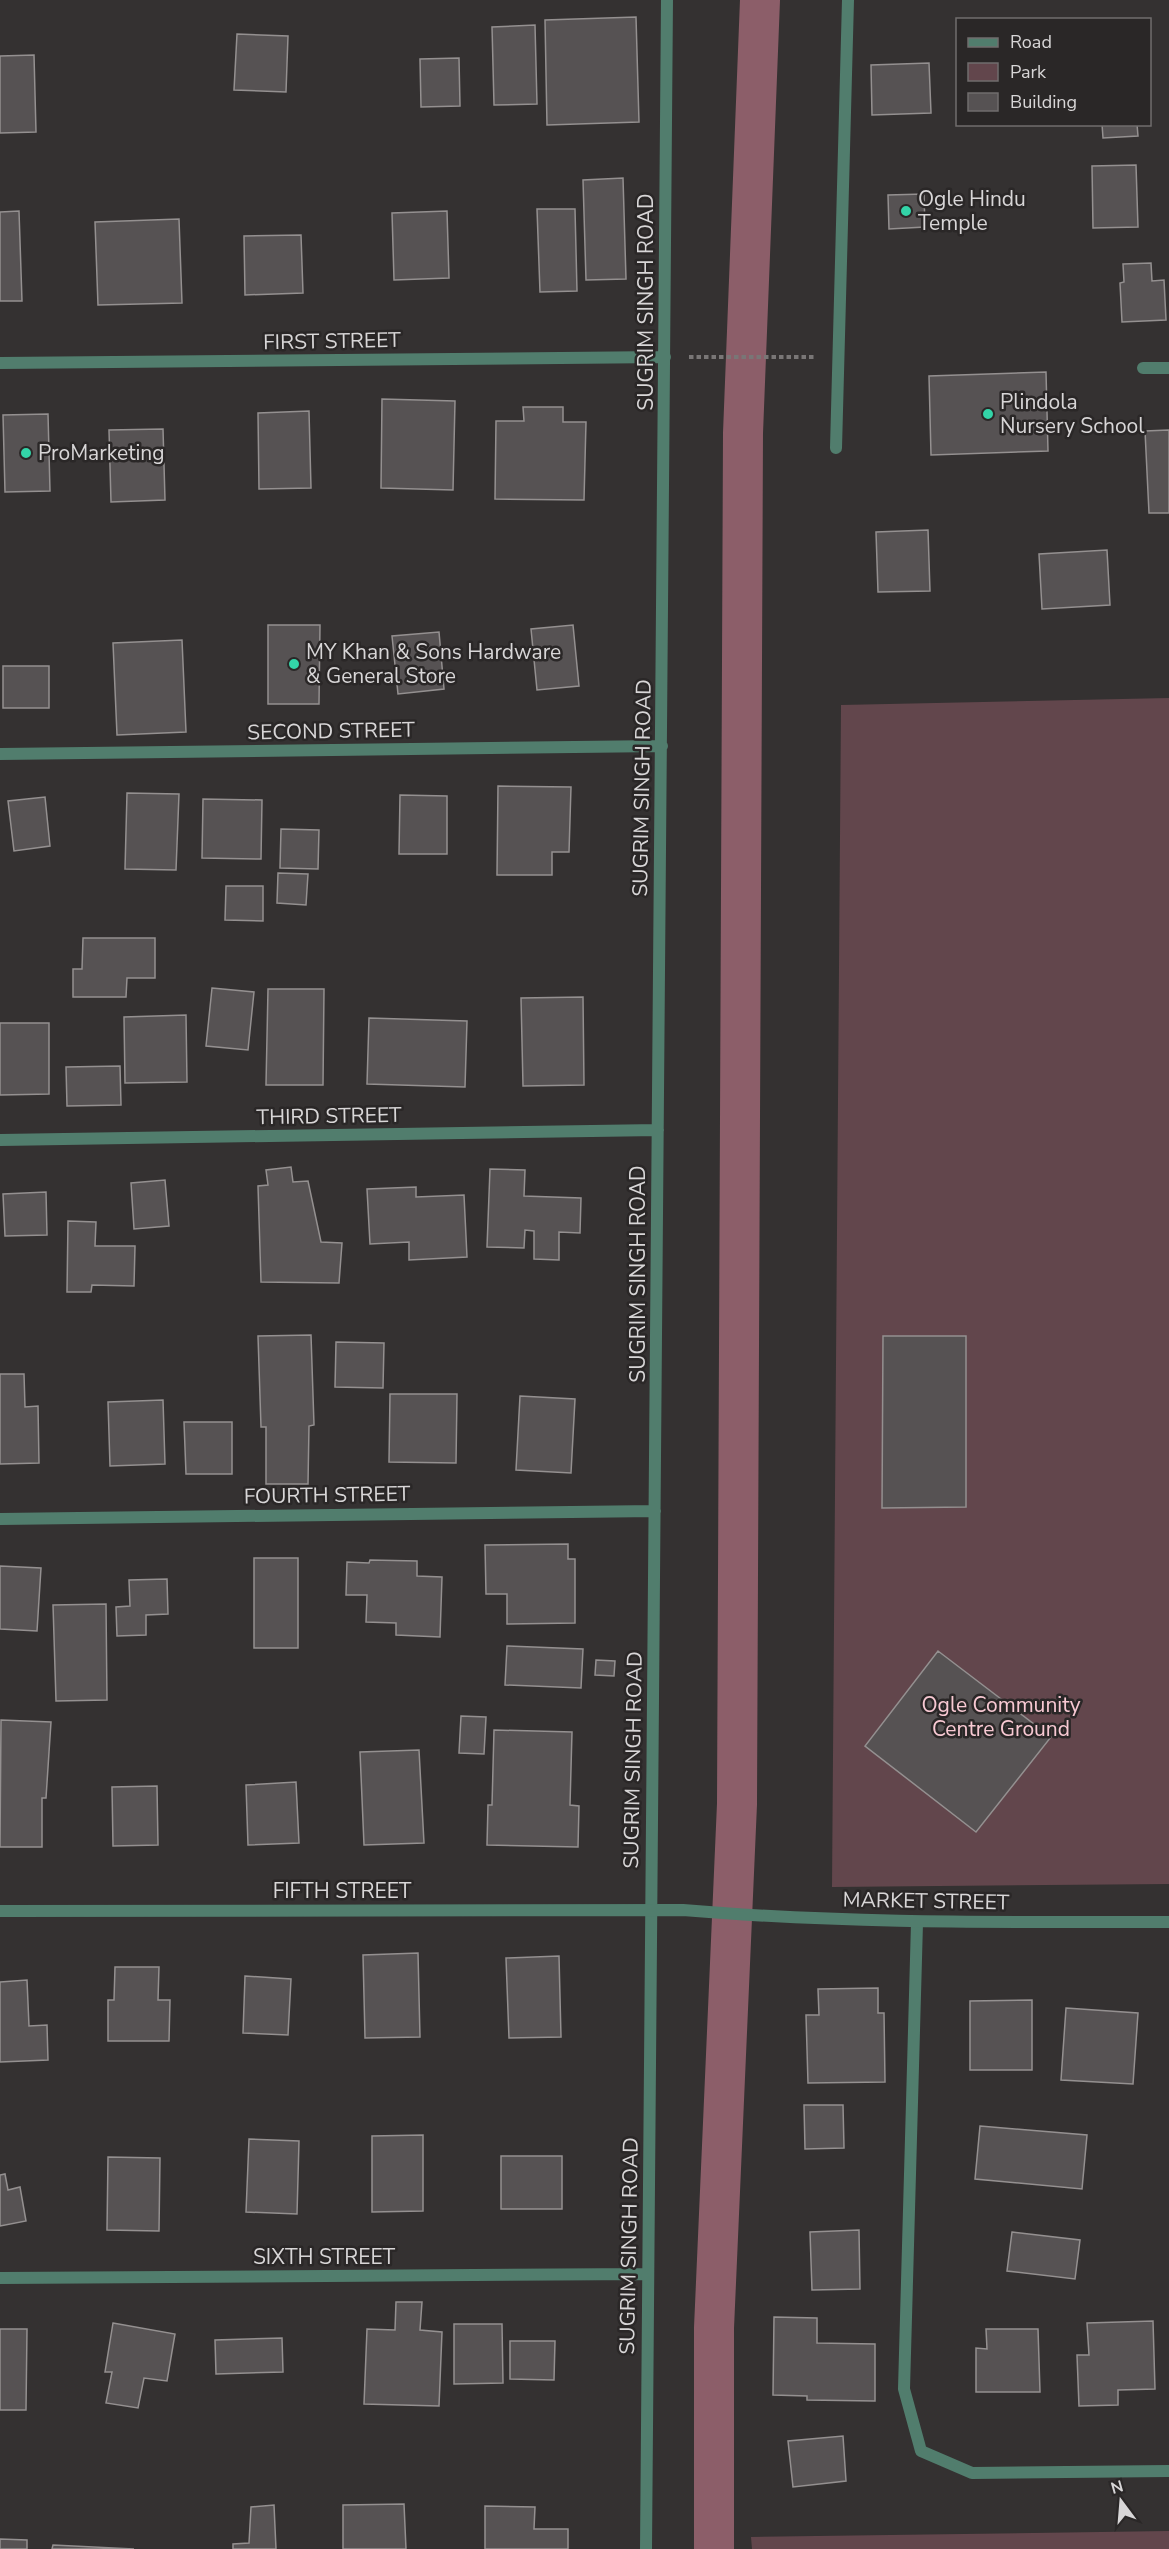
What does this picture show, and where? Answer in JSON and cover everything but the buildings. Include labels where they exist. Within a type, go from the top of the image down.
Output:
[{"type":"street","name":"SUGRIM SINGH ROAD","points":[[646,2549],[667,0]]},
{"type":"street","points":[[836,448],[848,0]]},
{"type":"street","name":"FIRST STREET","points":[[0,363],[665,357]]},
{"type":"street","points":[[1143,368],[1169,368]]},
{"type":"street","name":"SECOND STREET","points":[[0,754],[662,746]]},
{"type":"street","name":"THIRD STREET","points":[[0,1140],[658,1130]]},
{"type":"street","name":"FOURTH STREET","points":[[0,1519],[655,1510]]},
{"type":"street","name":"FIFTH STREET","points":[[0,1911],[683,1910]]},
{"type":"street","name":"MARKET STREET","points":[[683,1910],[768,1917],[917,1923],[1169,1922]]},
{"type":"street","points":[[917,1923],[904,2389],[921,2451],[972,2473],[1169,2471]]},
{"type":"street","name":"SIXTH STREET","points":[[0,2278],[648,2274]]},
{"type":"path","points":[[665,357],[839,357]]},
{"type":"green space","name":"Ogle Community Centre Ground","points":[[1169,698],[1169,1884],[832,1887],[841,705]]},
{"type":"green space","points":[[1169,2531],[1169,2549],[752,2549],[751,2537]]},
{"type":"waterway","points":[[714,2549],[714,2328],[737,1804],[743,433],[760,0]]},
{"type":"place","name":"Ogle Hindu Temple","points":[[906,211]]},
{"type":"place","name":"Plindola Nursery School","points":[[988,414]]},
{"type":"place","name":"ProMarketing","points":[[26,453]]},
{"type":"place","name":"MY Khan & Sons Hardware & General Store","points":[[294,664]]}]
